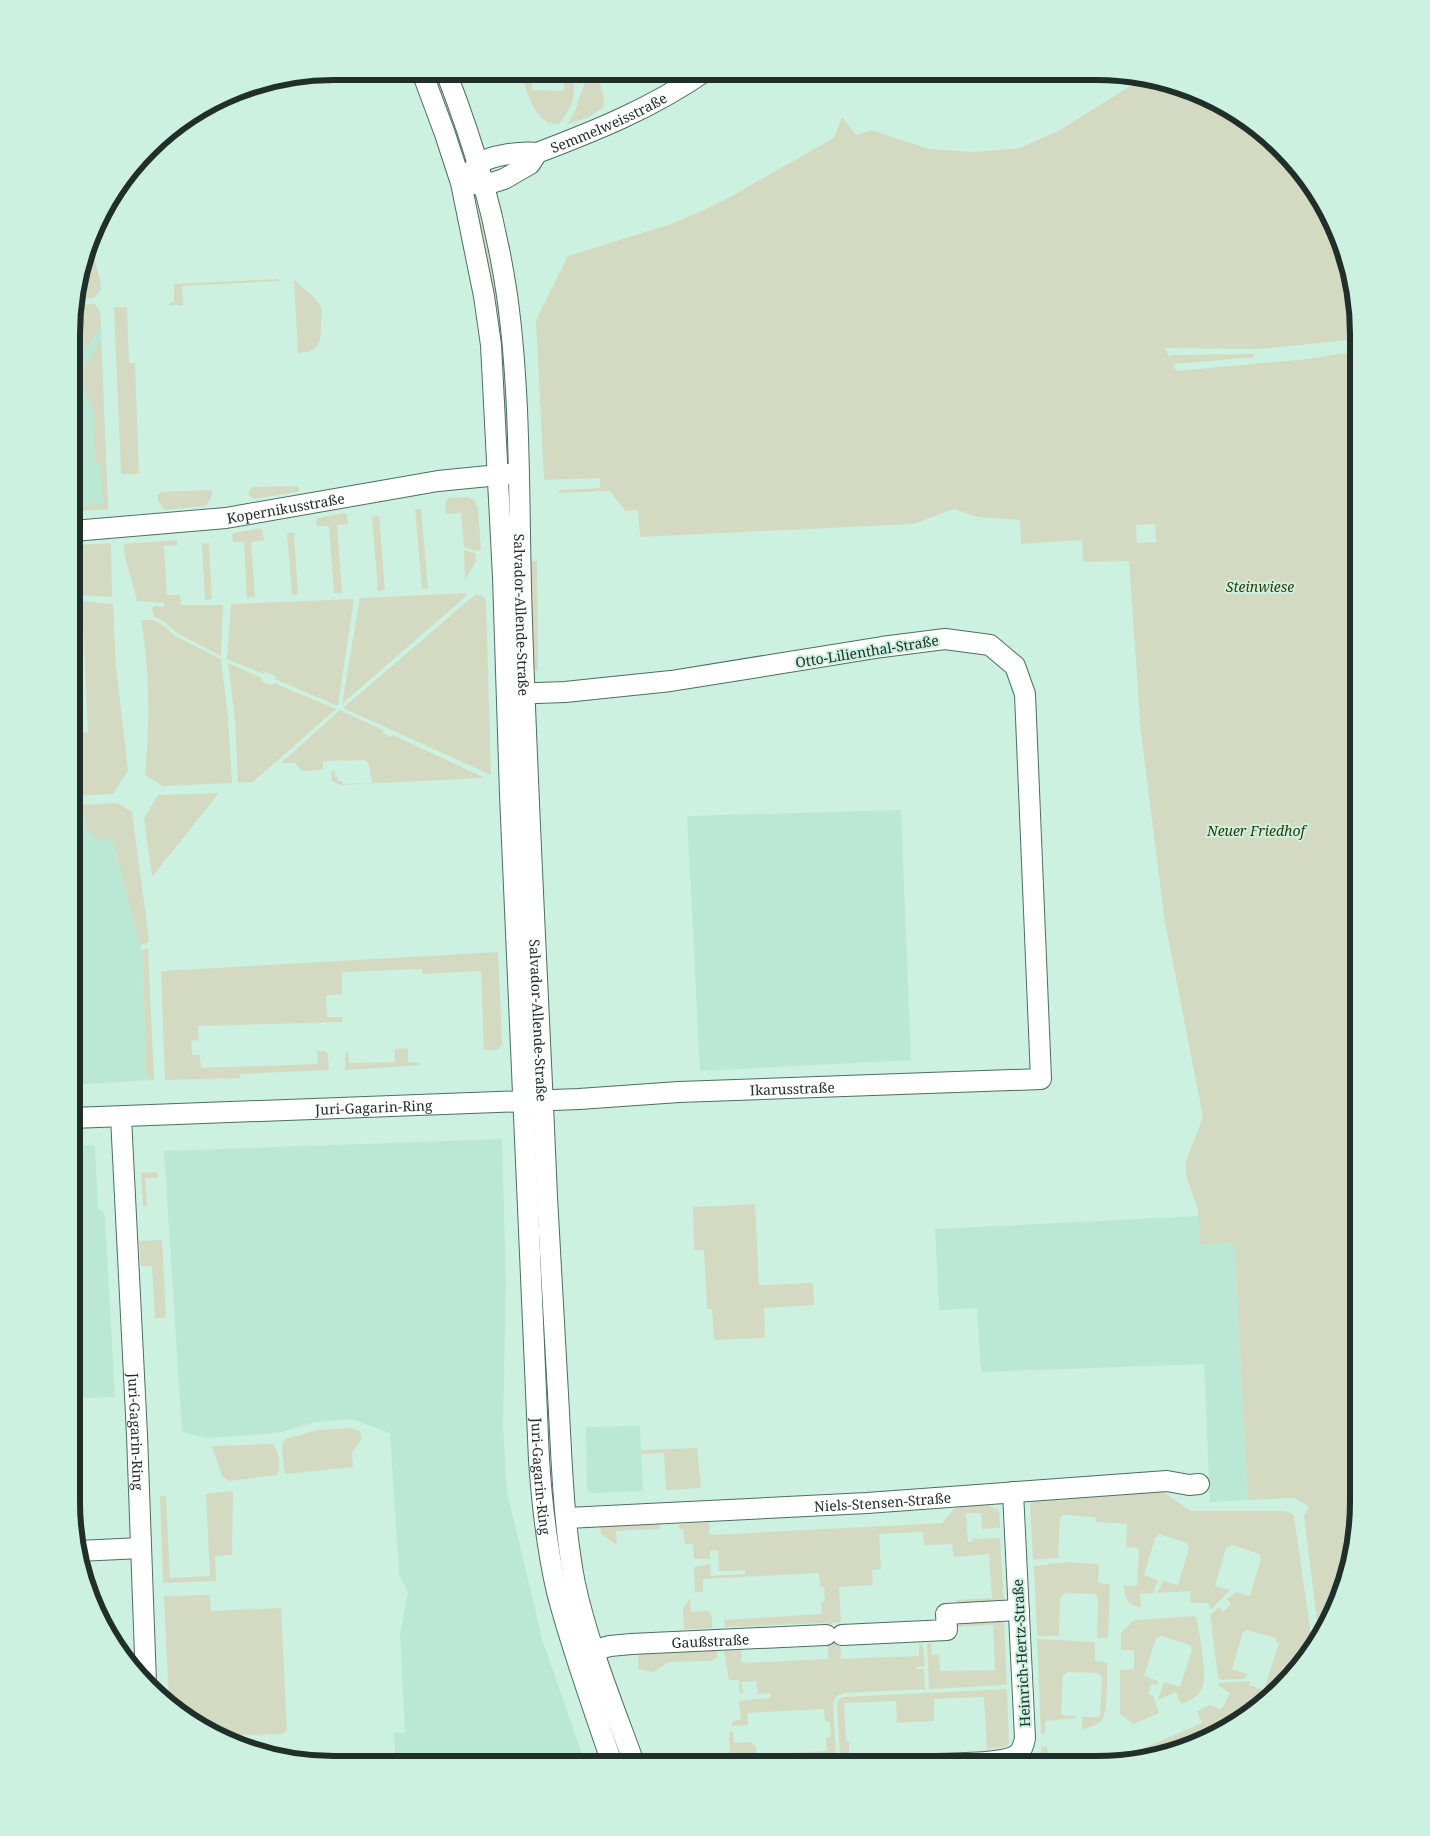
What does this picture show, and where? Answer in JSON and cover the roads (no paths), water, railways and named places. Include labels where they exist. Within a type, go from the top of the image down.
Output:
[{"type":"street","name":"Salvador-Allende-Straße","points":[[425,80],[461,183],[484,296],[491,345],[503,577],[516,694]]},
{"type":"street","name":"Salvador-Allende-Straße","points":[[449,80],[467,127],[485,184],[506,293],[512,343],[518,474],[516,694],[533,1100]]},
{"type":"street","name":"Semmelweisstraße","points":[[479,163],[498,156],[527,152],[536,153],[628,116],[655,103],[691,80]]},
{"type":"street","name":"Semmelweisstraße","points":[[485,184],[504,179],[530,164],[536,153]]},
{"type":"street","points":[[461,183],[479,163]]},
{"type":"street","points":[[461,183],[485,184]]},
{"type":"street","points":[[497,475],[518,474]]},
{"type":"street","name":"Kopernikusstraße","points":[[80,530],[226,518],[438,481],[497,475]]},
{"type":"street","name":"Otto-Lilienthal-Straße","points":[[516,694],[565,692],[671,681],[882,647],[945,639],[990,645],[1015,666],[1025,694],[1041,1079]]},
{"type":"street","name":"Ikarusstraße","points":[[533,1100],[679,1092],[1041,1079]]},
{"type":"street","name":"Juri-Gagarin-Ring","points":[[146,1672],[138,1436],[121,1116],[533,1100]]},
{"type":"street","name":"Juri-Gagarin-Ring","points":[[533,1100],[567,1518],[576,1585],[594,1650],[631,1756]]},
{"type":"street","name":"Juri-Gagarin-Ring","points":[[533,1100],[538,1450],[544,1520],[565,1622],[610,1756]]},
{"type":"street","points":[[80,1118],[121,1116]]},
{"type":"street","name":"Niels-Stensen-Straße","points":[[567,1518],[867,1503],[1167,1481],[1199,1484]]},
{"type":"street","name":"Heinrich-Hertz-Straße","points":[[1013,1492],[1024,1730],[1023,1747],[1018,1754],[1013,1756]]},
{"type":"street","points":[[85,1551],[141,1548]]},
{"type":"street","name":"Gaußstraße","points":[[594,1650],[631,1644],[947,1630],[946,1614],[1019,1610]]},
{"type":"park label","name":"Steinwiese","points":[[1260,586]]},
{"type":"park label","name":"Neuer Friedhof","points":[[1256,830]]}]
